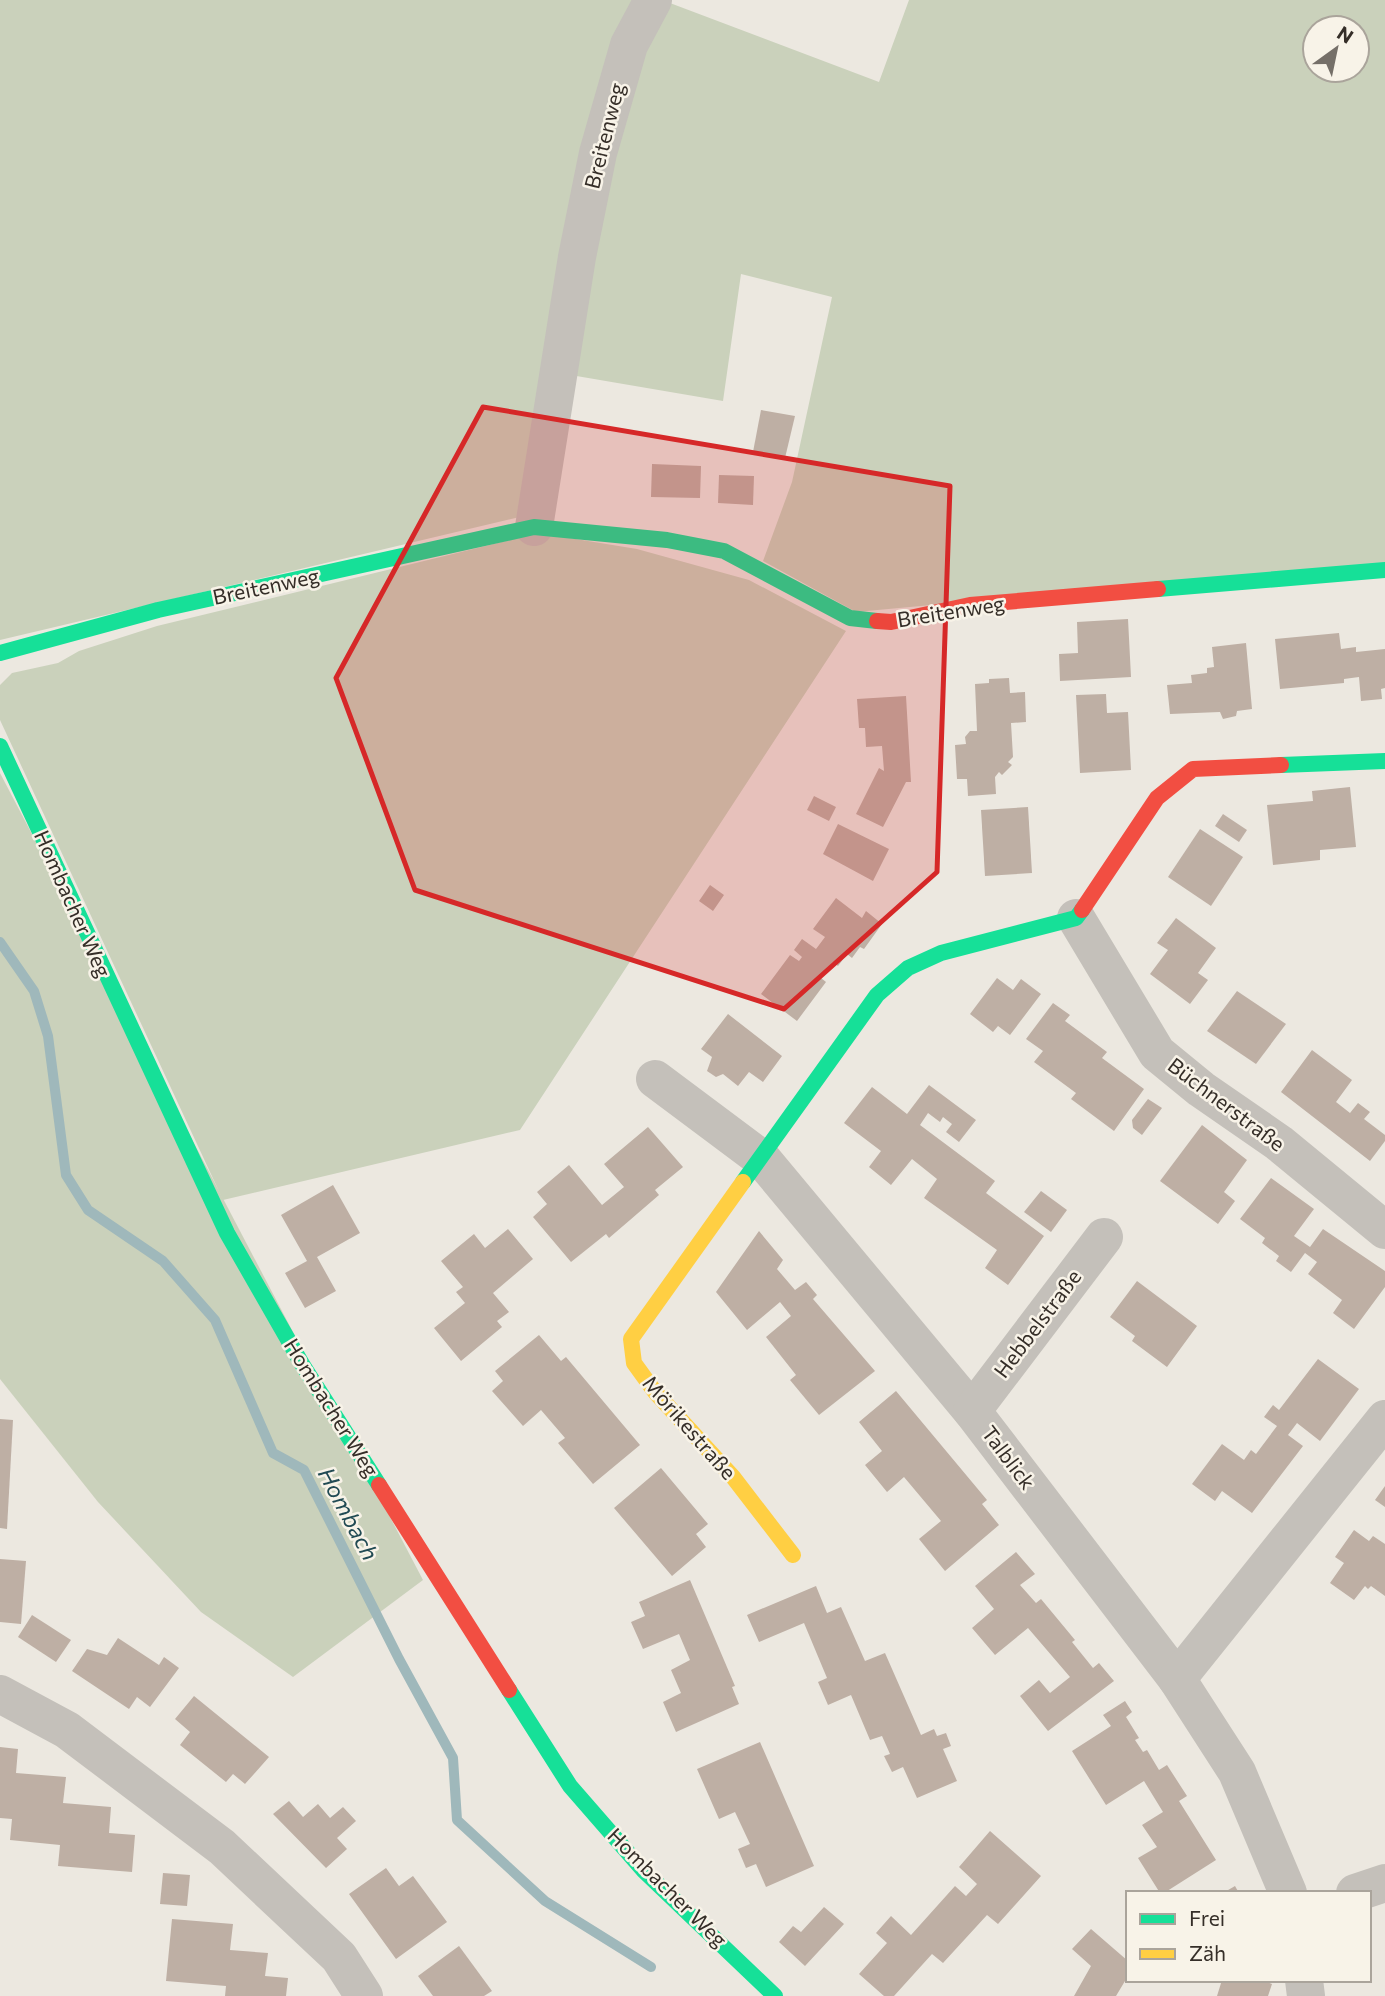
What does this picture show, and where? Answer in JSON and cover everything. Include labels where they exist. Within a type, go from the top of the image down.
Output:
[{"type":"street","name":"Breitenweg","points":[[534,527],[577,257],[598,153],[629,45],[653,0]]},
{"type":"street","name":"Breitenweg","points":[[0,653],[158,610],[534,527],[667,540],[724,551],[850,618],[891,622],[970,605],[1385,570]]},
{"type":"street","name":"Hombacher Weg","points":[[0,746],[221,1221],[302,1364],[570,1786],[644,1871],[775,1996]]},
{"type":"street","points":[[1076,918],[1157,797],[1193,769],[1385,761]]},
{"type":"street","name":"Mörikestraße","points":[[793,1555],[733,1477],[655,1392],[634,1363],[631,1339],[877,995],[908,968],[941,953],[1076,918]]},
{"type":"street","name":"Büchnerstraße","points":[[1076,918],[1157,1053],[1200,1089],[1279,1143],[1385,1230]]},
{"type":"street","name":"Talblick","points":[[655,1079],[762,1159],[972,1410],[1177,1679],[1237,1772],[1287,1891]]},
{"type":"street","name":"Hebbelstraße","points":[[972,1410],[1104,1237]]},
{"type":"street","points":[[1177,1679],[1385,1419]]},
{"type":"street","points":[[0,1694],[67,1730],[222,1847],[340,1957],[364,1996]]},
{"type":"street","points":[[1361,1891],[1385,1883]]},
{"type":"highlighted area","points":[[483,407],[950,486],[937,872],[784,1009],[415,890],[336,678]]},
{"type":"green space","points":[[0,0],[662,0],[879,82],[909,0],[1385,0],[1385,563],[856,612],[763,561],[792,482],[832,297],[741,274],[723,401],[553,372],[524,516],[0,640]]},
{"type":"green space","points":[[539,533],[637,549],[749,580],[846,631],[520,1130],[223,1200],[0,720],[0,685],[12,673],[58,663],[79,651],[157,626]]},
{"type":"green space","points":[[0,773],[423,1580],[293,1677],[201,1612],[98,1502],[0,1379]]},
{"type":"building","points":[[761,410],[795,416],[785,458],[753,452]]},
{"type":"building","points":[[652,464],[701,466],[700,498],[651,497]]},
{"type":"building","points":[[719,475],[754,476],[753,505],[718,503]]},
{"type":"building","points":[[1128,619],[1131,677],[1060,681],[1059,654],[1078,653],[1077,622]]},
{"type":"building","points":[[1339,633],[1341,649],[1356,647],[1356,652],[1385,649],[1385,688],[1381,689],[1382,699],[1361,701],[1359,677],[1344,679],[1344,683],[1280,689],[1275,639]]},
{"type":"building","points":[[1246,643],[1252,709],[1237,711],[1236,716],[1223,719],[1220,712],[1170,714],[1167,685],[1192,683],[1191,675],[1207,673],[1207,668],[1214,667],[1212,647]]},
{"type":"building","points":[[1009,678],[1010,693],[1025,692],[1026,722],[1011,723],[1013,757],[1008,762],[1012,765],[1002,775],[999,772],[995,777],[996,794],[968,796],[967,779],[957,779],[955,745],[966,744],[965,737],[970,731],[977,731],[975,684],[989,683],[989,679]]},
{"type":"building","points":[[1106,694],[1107,713],[1128,712],[1131,770],[1080,773],[1076,695]]},
{"type":"building","points":[[906,696],[911,782],[906,782],[883,827],[856,814],[879,768],[884,771],[882,746],[866,747],[865,728],[859,728],[857,699]]},
{"type":"building","points":[[1350,787],[1356,847],[1320,850],[1320,860],[1273,865],[1267,805],[1313,801],[1312,791]]},
{"type":"building","points":[[814,796],[836,807],[829,821],[807,810]]},
{"type":"building","points":[[1028,807],[1032,873],[985,876],[981,810]]},
{"type":"building","points":[[1223,814],[1247,830],[1239,842],[1215,826]]},
{"type":"building","points":[[838,824],[889,849],[873,881],[823,854]]},
{"type":"building","points":[[1200,829],[1243,857],[1211,906],[1168,877]]},
{"type":"building","points":[[710,885],[724,895],[713,911],[699,901]]},
{"type":"building","points":[[836,898],[862,918],[866,911],[882,924],[864,949],[860,947],[852,958],[847,954],[838,966],[833,962],[821,978],[826,982],[797,1021],[761,994],[790,955],[799,961],[802,957],[794,950],[802,939],[816,949],[825,937],[813,929]]},
{"type":"building","points":[[1176,918],[1216,948],[1198,973],[1208,980],[1190,1004],[1150,974],[1168,950],[1157,943]]},
{"type":"building","points":[[997,978],[1013,990],[1021,979],[1041,994],[1010,1035],[998,1026],[993,1032],[970,1014]]},
{"type":"building","points":[[1237,991],[1286,1024],[1256,1064],[1207,1031]]},
{"type":"building","points":[[1053,1003],[1070,1015],[1065,1021],[1107,1052],[1102,1058],[1144,1089],[1114,1131],[1071,1099],[1076,1093],[1034,1062],[1043,1051],[1026,1039]]},
{"type":"building","points":[[728,1014],[782,1056],[763,1082],[749,1072],[738,1086],[723,1074],[716,1077],[707,1071],[712,1057],[701,1049]]},
{"type":"building","points":[[1312,1050],[1352,1080],[1336,1102],[1350,1113],[1358,1103],[1370,1112],[1364,1119],[1385,1135],[1385,1141],[1370,1161],[1281,1092]]},
{"type":"building","points":[[929,1085],[976,1120],[959,1142],[946,1132],[952,1124],[943,1117],[940,1122],[928,1113],[920,1125],[995,1181],[986,1193],[1044,1236],[1008,1285],[985,1268],[997,1250],[924,1198],[937,1179],[912,1159],[891,1185],[869,1167],[881,1151],[844,1123],[872,1087],[907,1114]]},
{"type":"building","points":[[1148,1099],[1162,1108],[1142,1135],[1133,1128],[1132,1120]]},
{"type":"building","points":[[1202,1125],[1247,1160],[1224,1192],[1235,1201],[1218,1224],[1160,1181]]},
{"type":"building","points":[[648,1127],[683,1167],[655,1190],[659,1195],[609,1238],[606,1234],[571,1262],[533,1217],[547,1204],[537,1192],[569,1165],[602,1205],[624,1187],[604,1164]]},
{"type":"building","points":[[1271,1178],[1314,1209],[1294,1236],[1310,1247],[1323,1229],[1385,1271],[1385,1287],[1354,1329],[1333,1313],[1342,1300],[1308,1274],[1317,1262],[1305,1253],[1291,1272],[1276,1261],[1279,1256],[1262,1243],[1265,1238],[1240,1219]]},
{"type":"building","points":[[333,1185],[360,1233],[317,1257],[336,1291],[305,1308],[285,1273],[307,1261],[281,1215]]},
{"type":"building","points":[[1041,1191],[1067,1210],[1051,1232],[1024,1212]]},
{"type":"building","points":[[508,1229],[533,1259],[493,1293],[509,1312],[497,1321],[502,1327],[461,1361],[434,1328],[465,1303],[456,1292],[463,1287],[441,1261],[474,1234],[485,1248]]},
{"type":"building","points":[[759,1231],[783,1260],[777,1269],[795,1290],[806,1282],[817,1295],[813,1299],[875,1371],[819,1415],[790,1380],[796,1375],[766,1337],[791,1316],[780,1302],[747,1330],[716,1292]]},
{"type":"building","points":[[1137,1281],[1197,1326],[1167,1367],[1132,1341],[1135,1336],[1110,1317]]},
{"type":"building","points":[[539,1335],[561,1361],[566,1357],[640,1445],[593,1484],[558,1443],[565,1438],[541,1410],[523,1426],[492,1391],[503,1381],[495,1371]]},
{"type":"building","points":[[1318,1359],[1359,1389],[1320,1441],[1297,1423],[1288,1435],[1303,1446],[1252,1513],[1222,1491],[1215,1501],[1192,1484],[1222,1444],[1244,1460],[1251,1450],[1256,1454],[1277,1426],[1264,1417],[1273,1405],[1279,1410]]},
{"type":"building","points":[[896,1391],[987,1500],[982,1504],[999,1525],[945,1571],[919,1539],[941,1521],[904,1477],[887,1492],[865,1465],[882,1451],[859,1422]]},
{"type":"building","points":[[0,1419],[13,1420],[7,1529],[0,1528]]},
{"type":"building","points":[[661,1468],[708,1524],[696,1534],[706,1547],[672,1576],[614,1508]]},
{"type":"building","points":[[1385,1486],[1385,1507],[1375,1500]]},
{"type":"building","points":[[1354,1530],[1369,1541],[1373,1536],[1385,1544],[1385,1596],[1371,1586],[1368,1589],[1365,1586],[1354,1600],[1330,1583],[1344,1563],[1335,1557]]},
{"type":"building","points":[[1016,1552],[1035,1574],[1020,1585],[1036,1603],[1041,1599],[1075,1640],[1072,1642],[1093,1668],[1099,1663],[1114,1681],[1048,1731],[1020,1696],[1039,1680],[1050,1693],[1070,1677],[1028,1628],[995,1655],[972,1628],[994,1609],[975,1586]]},
{"type":"building","points":[[0,1559],[26,1561],[21,1624],[0,1622]]},
{"type":"building","points":[[690,1580],[735,1686],[732,1687],[739,1704],[676,1732],[663,1702],[681,1693],[671,1670],[690,1660],[679,1634],[643,1649],[631,1622],[645,1616],[639,1602]]},
{"type":"building","points":[[816,1586],[827,1613],[841,1607],[865,1661],[885,1653],[921,1735],[934,1729],[937,1736],[946,1733],[951,1746],[943,1749],[957,1781],[917,1798],[903,1767],[892,1772],[884,1756],[890,1754],[882,1736],[870,1740],[851,1695],[828,1705],[818,1682],[827,1678],[804,1623],[759,1642],[747,1615]]},
{"type":"building","points":[[32,1615],[71,1640],[56,1662],[18,1637]]},
{"type":"building","points":[[118,1638],[159,1665],[164,1657],[179,1668],[150,1707],[137,1697],[129,1709],[72,1671],[87,1649],[107,1655]]},
{"type":"building","points":[[194,1696],[269,1757],[245,1784],[233,1774],[226,1782],[180,1745],[190,1732],[175,1719]]},
{"type":"building","points":[[1125,1701],[1132,1712],[1126,1717],[1139,1738],[1135,1740],[1143,1752],[1147,1750],[1159,1770],[1167,1765],[1187,1796],[1179,1801],[1216,1860],[1167,1891],[1159,1891],[1138,1858],[1157,1847],[1142,1825],[1163,1812],[1144,1781],[1106,1805],[1072,1751],[1111,1726],[1103,1715]]},
{"type":"building","points":[[760,1742],[814,1866],[766,1887],[756,1864],[746,1868],[738,1849],[750,1844],[735,1812],[719,1819],[697,1769]]},
{"type":"building","points":[[0,1747],[18,1749],[16,1773],[66,1777],[63,1803],[111,1807],[109,1833],[135,1835],[132,1872],[58,1866],[60,1845],[10,1840],[12,1819],[0,1818]]},
{"type":"building","points":[[289,1801],[303,1817],[318,1804],[330,1818],[343,1807],[356,1821],[337,1838],[347,1849],[326,1868],[273,1814]]},
{"type":"building","points":[[990,1831],[1041,1876],[998,1924],[987,1915],[943,1963],[932,1954],[894,1996],[884,1996],[859,1974],[887,1943],[876,1933],[891,1916],[911,1935],[955,1886],[966,1896],[977,1884],[959,1867]]},
{"type":"building","points":[[386,1868],[399,1886],[413,1876],[447,1922],[396,1959],[349,1894]]},
{"type":"building","points":[[163,1873],[190,1875],[187,1906],[160,1904]]},
{"type":"building","points":[[824,1907],[844,1924],[805,1966],[779,1942],[793,1926],[801,1932]]},
{"type":"building","points":[[172,1919],[233,1924],[230,1950],[268,1953],[265,1976],[288,1978],[286,1996],[225,1996],[226,1986],[166,1981]]},
{"type":"building","points":[[1091,1929],[1126,1959],[1126,1979],[1116,1996],[1074,1996],[1091,1966],[1072,1949]]},
{"type":"building","points":[[459,1946],[492,1991],[484,1996],[433,1996],[418,1976]]},
{"type":"building","points":[[1221,1982],[1272,1984],[1268,1996],[1217,1996]]},
{"type":"waterway","name":"Hombach","points":[[0,942],[34,991],[48,1036],[66,1175],[88,1210],[163,1261],[215,1320],[273,1453],[304,1470],[399,1659],[453,1758],[457,1820],[545,1901],[651,1967]]},
{"type":"traffic: fast","points":[[0,653],[158,610],[534,527],[667,540],[724,551],[850,618],[877,621]]},
{"type":"traffic: fast","points":[[1158,589],[1385,570]]},
{"type":"traffic: fast","points":[[0,746],[227,1233],[302,1364],[379,1485]]},
{"type":"traffic: fast","points":[[1281,765],[1385,761]]},
{"type":"traffic: fast","points":[[743,1182],[877,995],[908,968],[941,953],[1076,918],[1082,910]]},
{"type":"traffic: fast","points":[[509,1690],[570,1786],[644,1871],[775,1996]]},
{"type":"traffic: slow","points":[[743,1182],[631,1339],[634,1363],[655,1392],[733,1477],[793,1555]]},
{"type":"traffic: jam","points":[[877,621],[891,622],[970,605],[1158,589]]},
{"type":"traffic: jam","points":[[1082,910],[1157,798],[1193,769],[1281,765]]},
{"type":"traffic: jam","points":[[379,1485],[509,1690]]}]
